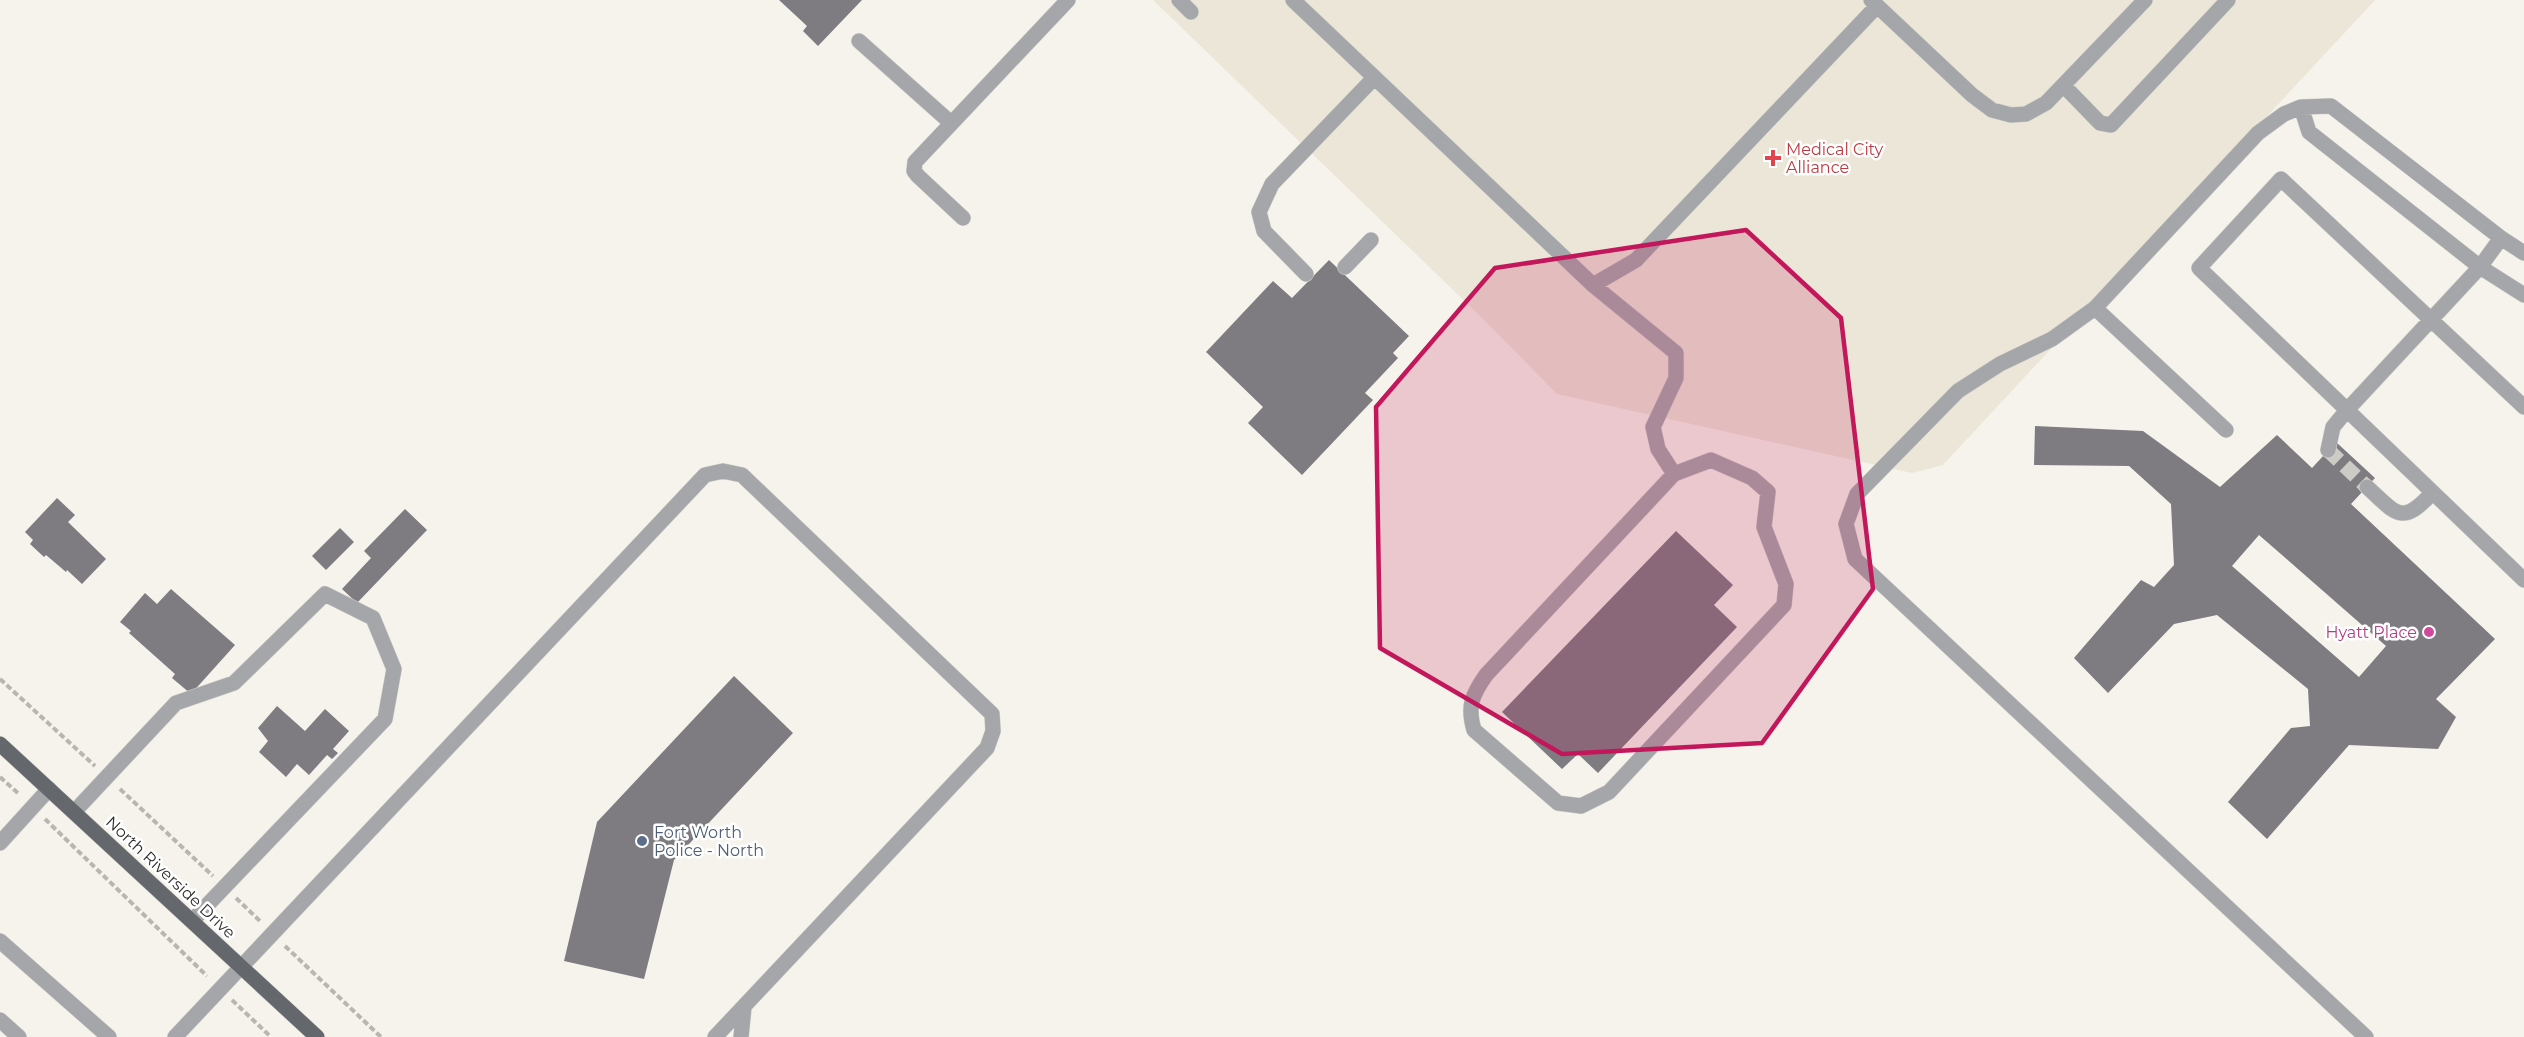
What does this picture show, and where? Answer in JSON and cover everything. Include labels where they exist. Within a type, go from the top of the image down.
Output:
[{"type":"main road","name":"North Riverside Drive","points":[[0,744],[317,1037]]},
{"type":"lane","points":[[963,218],[914,171],[915,162],[1068,0]]},
{"type":"lane","points":[[1179,0],[1191,12]]},
{"type":"lane","points":[[1293,0],[1593,285],[1676,353],[1676,378],[1653,427],[1658,449],[1674,474]]},
{"type":"lane","points":[[1593,285],[1636,260],[1874,3],[1972,95],[1992,110],[2011,115],[2026,114],[2046,103],[2145,0]]},
{"type":"lane","points":[[2064,86],[2100,123],[2111,125],[2228,0]]},
{"type":"lane","points":[[859,41],[951,123]]},
{"type":"lane","points":[[1306,274],[1264,231],[1259,212],[1272,184],[1374,78]]},
{"type":"lane","points":[[2301,106],[2309,132],[2480,267],[2524,296]]},
{"type":"lane","points":[[2366,1037],[1855,558],[1846,524],[1857,494],[1958,391],[2000,364],[2052,339],[2095,308],[2258,133],[2284,114],[2301,106],[2331,106],[2501,238],[2524,253]]},
{"type":"lane","points":[[2524,407],[2281,179],[2199,268],[2524,580]]},
{"type":"lane","points":[[2328,450],[2332,427],[2429,319],[2480,267],[2501,238]]},
{"type":"lane","points":[[1345,267],[1371,240]]},
{"type":"lane","points":[[2095,308],[2226,430]]},
{"type":"lane","points":[[1711,460],[1752,478],[1768,492],[1764,527],[1786,584],[1784,605],[1609,792],[1581,806],[1558,803],[1474,730],[1469,714],[1474,693],[1486,675],[1674,474],[1711,460]]},
{"type":"lane","points":[[175,1037],[705,475],[723,471],[742,475],[992,714],[993,731],[987,748],[715,1037]]},
{"type":"lane","points":[[2367,487],[2395,512],[2406,514],[2417,509],[2432,493]]},
{"type":"lane","points":[[74,812],[176,703],[234,683],[325,594],[373,618],[394,669],[385,718],[192,921]]},
{"type":"lane","points":[[0,843],[49,789]]},
{"type":"lane","points":[[0,941],[109,1037]]},
{"type":"lane","points":[[741,1037],[744,1007]]},
{"type":"lane","points":[[0,1020],[19,1037]]},
{"type":"path","points":[[0,679],[107,777],[381,1037]]},
{"type":"path","points":[[0,777],[271,1037]]},
{"type":"highlighted area","points":[[1746,230],[1841,318],[1873,589],[1762,743],[1562,754],[1380,648],[1376,407],[1495,268]]},
{"type":"shaded area","name":"Medical City Alliance","points":[[1153,0],[2375,0],[1943,465],[1912,473],[1557,394],[1480,316]]},
{"type":"building","points":[[779,0],[862,0],[818,46],[803,31],[807,26]]},
{"type":"building","points":[[1329,260],[1409,336],[1393,353],[1398,358],[1365,393],[1373,400],[1302,475],[1248,423],[1263,407],[1206,352],[1273,281],[1292,298]]},
{"type":"building","name":"Hyatt Place","points":[[2035,426],[2143,431],[2220,487],[2277,435],[2312,468],[2336,442],[2375,478],[2351,504],[2495,639],[2436,699],[2456,717],[2438,749],[2349,745],[2267,839],[2228,802],[2291,728],[2310,726],[2308,689],[2217,615],[2174,624],[2108,693],[2074,658],[2141,580],[2154,587],[2174,565],[2171,504],[2129,466],[2034,465]],"holes":[[[2259,535],[2386,646],[2359,677],[2232,566]]]},
{"type":"building","points":[[57,498],[75,515],[68,522],[106,559],[82,584],[46,555],[44,557],[30,544],[33,540],[25,532]]},
{"type":"building","points":[[405,509],[427,530],[357,603],[342,589],[371,558],[364,551]]},
{"type":"building","points":[[340,528],[354,542],[326,570],[312,556]]},
{"type":"building","points":[[1676,531],[1733,585],[1714,605],[1737,627],[1598,773],[1578,754],[1562,769],[1502,712]]},
{"type":"building","points":[[171,589],[235,645],[191,694],[172,678],[175,674],[129,633],[131,631],[120,622],[145,593],[157,604]]},
{"type":"building","name":"Fort Worth Police - North","points":[[734,676],[793,733],[674,860],[644,979],[564,961],[597,822]]},
{"type":"building","points":[[277,706],[305,731],[325,709],[349,731],[333,749],[338,753],[332,759],[327,755],[309,775],[297,764],[286,777],[259,752],[268,741],[258,728]]},
{"type":"tunnel","points":[[2328,450],[2367,487]]},
{"type":"place","name":"Medical City Alliance","points":[[1773,158]]},
{"type":"place","name":"Hyatt Place","points":[[2429,632]]},
{"type":"place","name":"Fort Worth Police - North","points":[[642,841]]}]
